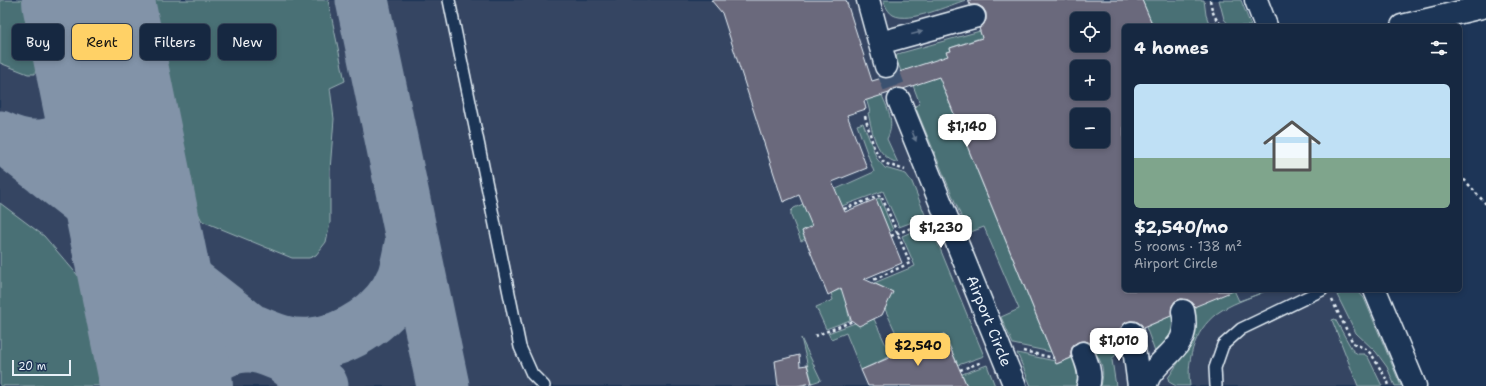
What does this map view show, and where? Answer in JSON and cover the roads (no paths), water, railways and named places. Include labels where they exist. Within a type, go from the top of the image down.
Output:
[{"type":"street","points":[[868,0],[886,66]]},
{"type":"street","points":[[1256,0],[1265,24]]},
{"type":"street","points":[[1410,24],[1486,6]]},
{"type":"street","points":[[880,43],[974,17]]},
{"type":"street","name":"Airport Circle","points":[[899,100],[1015,386]]},
{"type":"street","points":[[1376,292],[1415,386]]},
{"type":"street","points":[[1145,386],[1150,375],[1178,346],[1184,331],[1185,321],[1183,311]]},
{"type":"street","points":[[1132,333],[1139,386]]},
{"type":"street","points":[[1083,353],[1088,365],[1090,380],[1088,386]]},
{"type":"lane","points":[[449,0],[520,347],[532,374],[544,386]]},
{"type":"lane","points":[[1216,386],[1214,368],[1223,345],[1241,329],[1318,292]]},
{"type":"tunnel","points":[[886,66],[899,100]]}]
